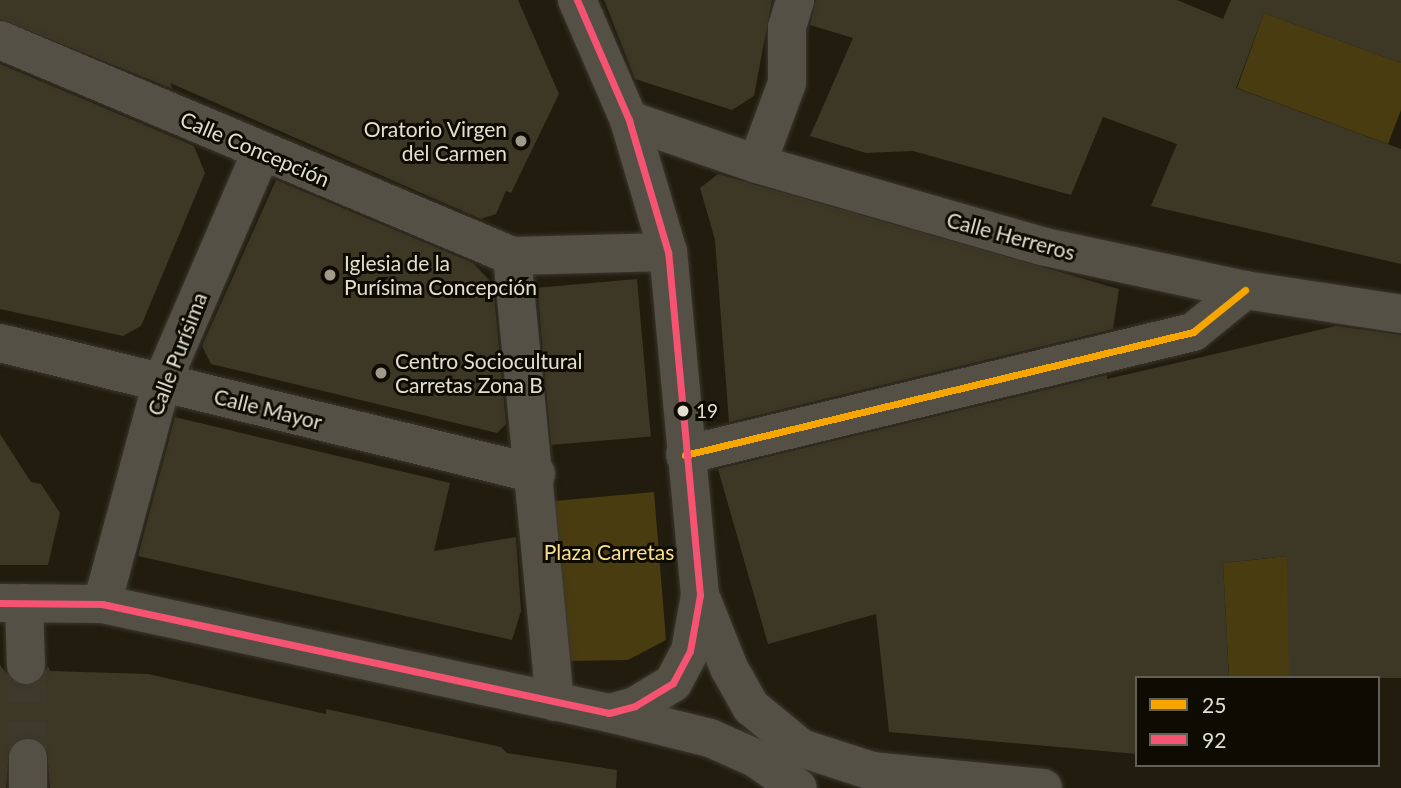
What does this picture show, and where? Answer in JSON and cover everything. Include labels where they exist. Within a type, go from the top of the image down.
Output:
[{"type":"street","points":[[577,0],[629,120],[668,252],[700,595],[729,668],[751,707],[801,748],[860,779],[1043,788]]},
{"type":"street","points":[[757,164],[787,83],[787,27],[795,0]]},
{"type":"street","name":"Calle Concepción","points":[[0,40],[512,256]]},
{"type":"street","name":"Calle Herreros","points":[[629,120],[757,164],[1041,246],[1245,290],[1401,314]]},
{"type":"street","name":"Calle Purísima","points":[[102,604],[162,382],[261,152]]},
{"type":"street","points":[[555,702],[536,474],[512,256],[668,252]]},
{"type":"street","points":[[685,456],[1193,332],[1245,290]]},
{"type":"street","name":"Calle Mayor","points":[[0,342],[536,474]]},
{"type":"street","points":[[609,713],[635,706],[673,683],[690,651],[700,595]]},
{"type":"street","points":[[26,665],[12,603],[102,604],[609,713],[710,738],[755,758],[798,788]]},
{"type":"green space","points":[[1264,13],[1401,63],[1401,110],[1388,144],[1237,88]]},
{"type":"green space","name":"Plaza Carretas","points":[[654,492],[666,640],[628,660],[569,661],[554,501]]},
{"type":"green space","points":[[1287,556],[1291,578],[1289,676],[1229,676],[1223,563]]},
{"type":"building","points":[[0,0],[518,0],[559,94],[511,193],[506,191],[496,214],[481,219],[170,83],[173,89],[0,19]]},
{"type":"building","points":[[604,0],[772,0],[754,96],[732,110],[635,79]]},
{"type":"building","points":[[816,0],[1177,0],[1223,19],[1231,0],[1401,0],[1401,63],[1264,13],[1236,88],[1401,149],[1401,264],[1151,206],[1177,144],[1103,117],[1071,195],[913,151],[866,153],[810,136],[853,38],[810,25]]},
{"type":"building","points":[[0,64],[194,146],[205,173],[141,326],[123,336],[0,309]]},
{"type":"building","points":[[718,174],[1119,289],[1113,329],[729,422],[715,240],[700,188]]},
{"type":"building","points":[[276,180],[473,263],[493,284],[506,424],[497,433],[211,364],[202,346]]},
{"type":"building","points":[[637,279],[651,436],[551,445],[537,288]]},
{"type":"building","points":[[1336,326],[1401,335],[1401,678],[1289,676],[1287,556],[1223,563],[1229,676],[1135,676],[1135,754],[889,732],[876,614],[768,644],[718,469],[1107,375],[1107,379]]},
{"type":"building","points":[[175,417],[450,483],[434,551],[516,537],[521,611],[512,640],[138,556]]},
{"type":"building","points":[[0,434],[31,482],[41,484],[60,513],[48,565],[0,565]]},
{"type":"building","points":[[0,665],[15,684],[26,687],[38,683],[48,666],[50,671],[148,674],[326,714],[326,709],[501,747],[507,753],[617,770],[616,788],[50,788],[47,748],[29,736],[9,748],[6,788],[0,788]]},
{"type":"tunnel","points":[[26,665],[28,758]]},
{"type":"transit line","name":"92","points":[[0,603],[102,604],[609,713],[635,706],[673,683],[690,651],[700,595],[668,252],[629,120],[577,0]]},
{"type":"transit line","name":"25","points":[[685,455],[1193,332],[1245,290]]},
{"type":"place","name":"Oratorio Virgen del Carmen","points":[[521,141]]},
{"type":"place","name":"Iglesia de la Purísima Concepción","points":[[330,275]]},
{"type":"place","name":"Centro Sociocultural Carretas Zona B","points":[[381,373]]},
{"type":"place","name":"19","points":[[683,411]]}]
